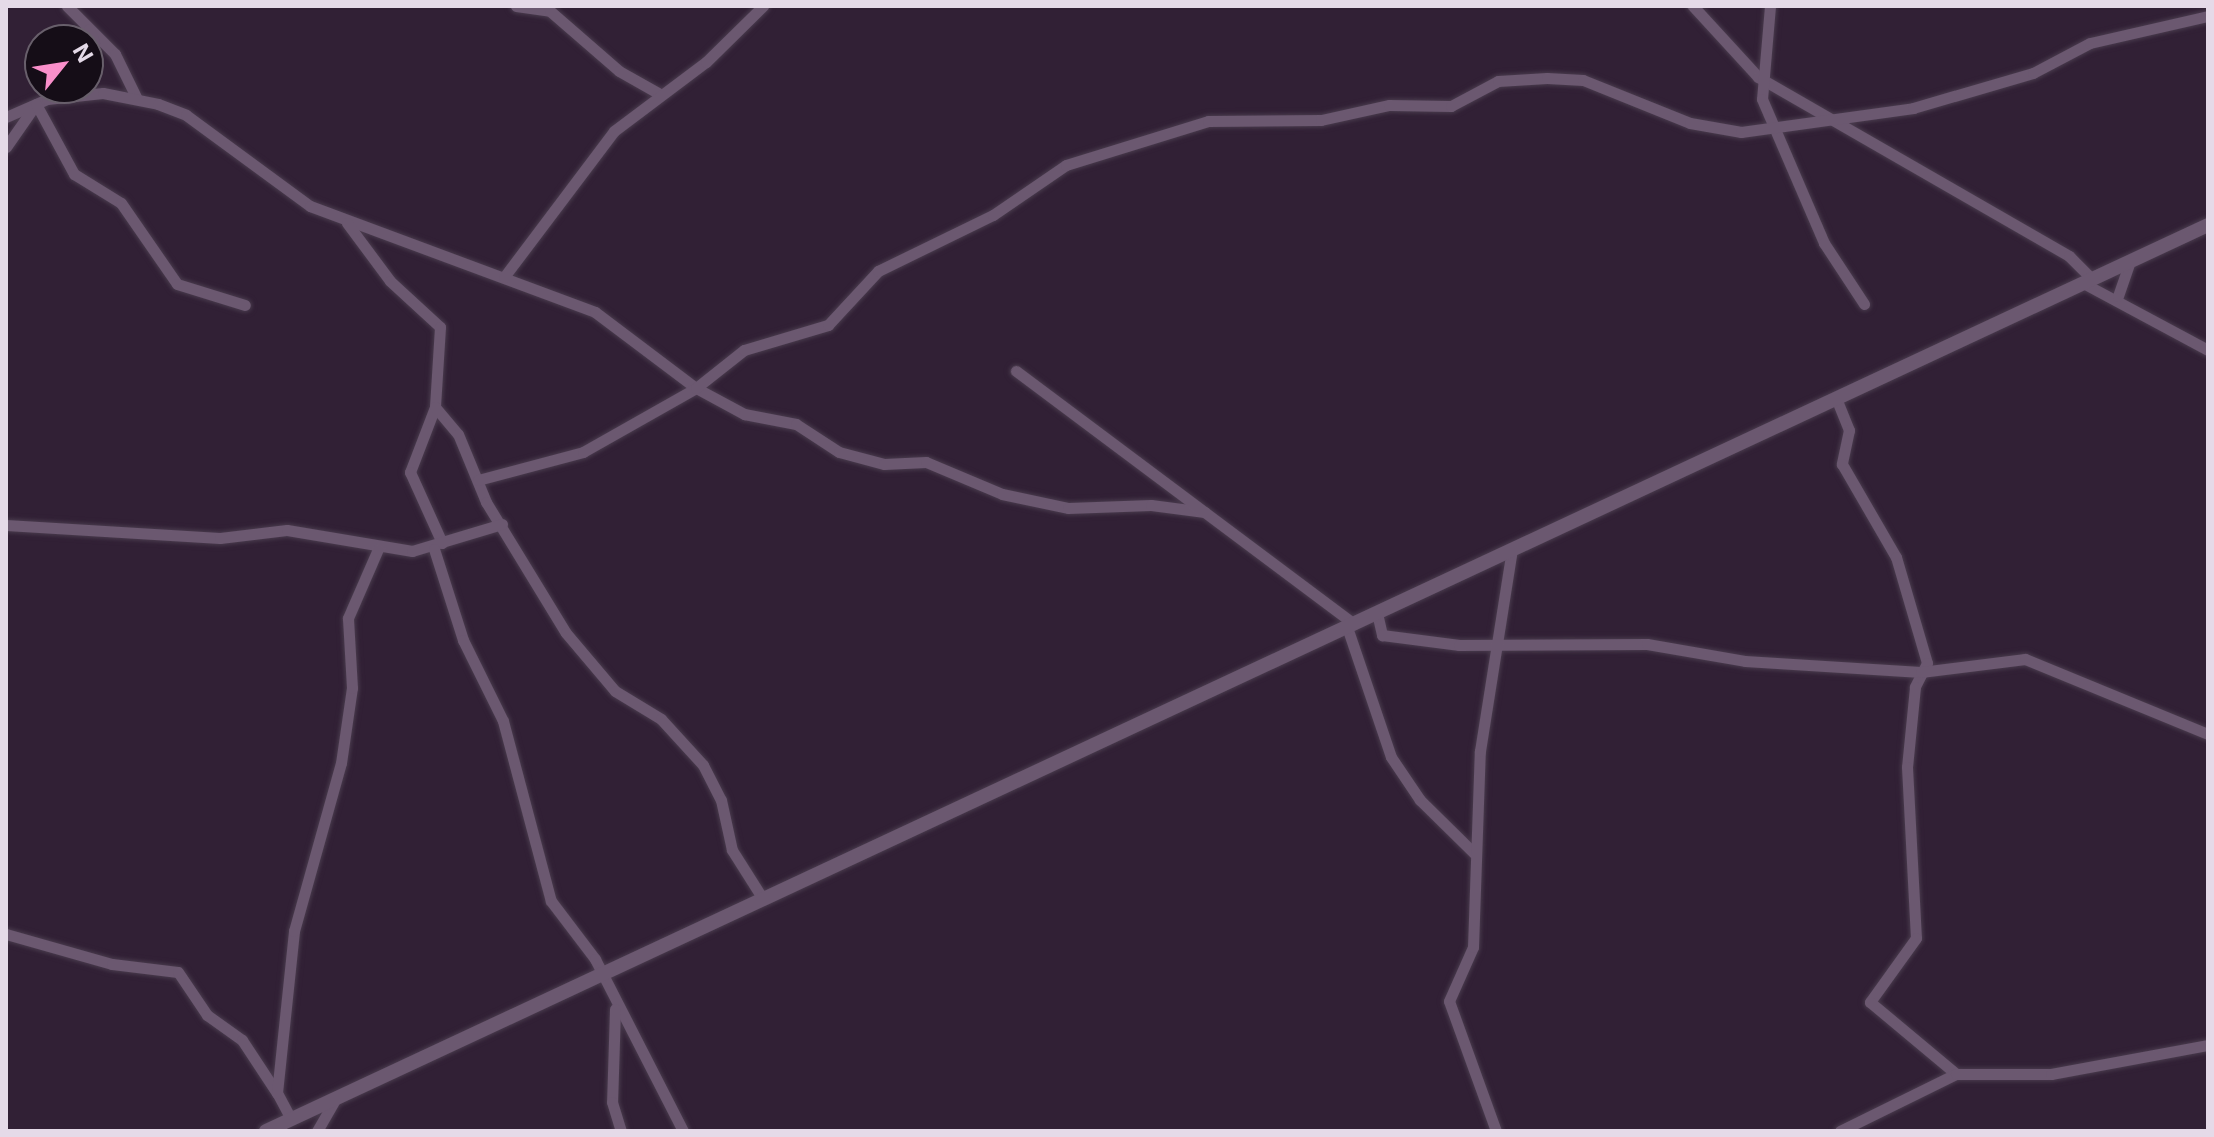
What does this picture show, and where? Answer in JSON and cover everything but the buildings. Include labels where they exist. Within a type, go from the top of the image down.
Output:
[{"type":"street","points":[[67,6],[85,24]]},
{"type":"street","points":[[516,6],[550,11],[619,71],[658,93]]},
{"type":"street","points":[[504,277],[560,196],[658,93],[706,62],[763,6]]},
{"type":"street","points":[[1693,6],[1758,77],[2069,256],[2088,281],[2208,350]]},
{"type":"street","points":[[1770,6],[1758,77],[1824,243],[1864,304]]},
{"type":"street","points":[[478,480],[583,452],[696,388],[757,344],[828,325],[878,271],[993,215],[1066,165],[1220,118],[1321,120],[1389,105],[1451,106],[1519,77],[1583,80],[1719,131],[1831,120],[1913,108],[2033,73],[2090,43],[2208,16]]},
{"type":"street","points":[[104,43],[115,54],[137,99]]},
{"type":"street","points":[[104,93],[137,99],[186,115],[266,178],[340,218],[427,245],[482,275],[504,277],[610,320],[696,388],[744,414],[796,424],[839,452],[884,464],[926,462],[1011,496],[1068,508],[1151,505],[1205,512]]},
{"type":"street","points":[[6,117],[37,104]]},
{"type":"street","points":[[6,147],[40,104]]},
{"type":"street","points":[[43,104],[74,174],[121,203],[177,284],[245,305]]},
{"type":"street","points":[[340,218],[390,281],[437,319],[442,368],[435,407],[410,472],[438,546],[458,627],[503,721],[551,901],[595,959],[614,1003],[683,1131]]},
{"type":"street","points":[[266,1131],[2208,225]]},
{"type":"street","points":[[2118,296],[2130,262]]},
{"type":"street","points":[[1016,371],[1350,625],[1391,757],[1420,800],[1475,854]]},
{"type":"street","points":[[1836,398],[1849,430],[1842,464],[1896,557],[1927,663],[1907,767],[1916,938],[1870,1002],[1956,1074]]},
{"type":"street","points":[[435,407],[458,434],[478,480],[566,633],[603,678],[661,719],[703,765],[732,850],[763,899]]},
{"type":"street","points":[[6,525],[220,538],[287,530],[378,549],[438,546],[502,524]]},
{"type":"street","points":[[277,1093],[294,931],[341,763],[352,688],[348,618],[378,549]]},
{"type":"street","points":[[1496,1131],[1449,1001],[1473,947],[1475,854],[1495,645],[1512,550]]},
{"type":"street","points":[[1377,613],[1382,635],[1495,645],[1647,644],[1745,661],[1923,672],[2025,659],[2208,734]]},
{"type":"street","points":[[6,934],[116,965],[178,972],[207,1015],[242,1040],[295,1118],[317,1129],[336,1099]]},
{"type":"street","points":[[595,959],[620,966]]},
{"type":"street","points":[[614,1003],[612,1102],[621,1131]]},
{"type":"street","points":[[1840,1131],[1956,1074],[2051,1074],[2208,1045]]}]
